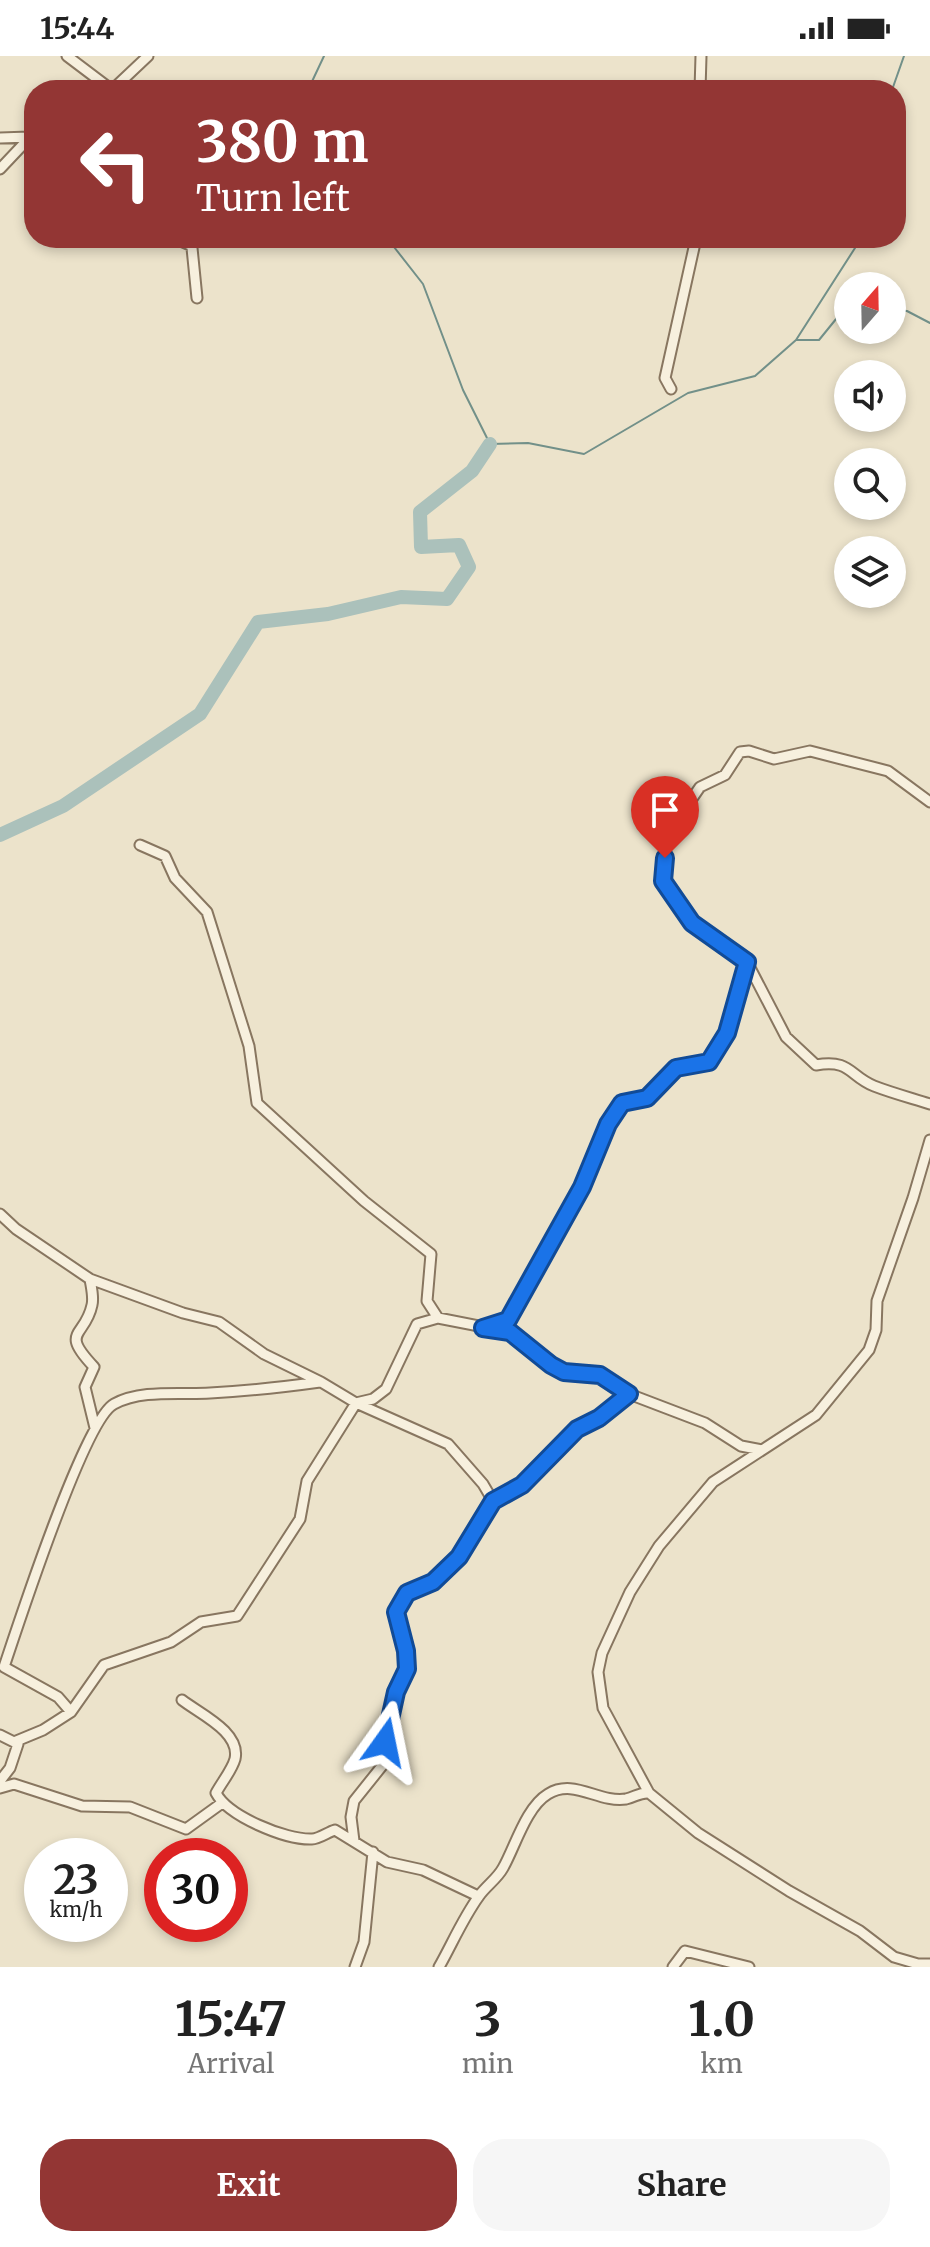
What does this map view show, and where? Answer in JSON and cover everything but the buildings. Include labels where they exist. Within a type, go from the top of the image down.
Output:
[{"type":"street","points":[[67,56],[99,80]]},
{"type":"street","points":[[123,80],[148,56]]},
{"type":"street","points":[[700,80],[701,56]]},
{"type":"street","points":[[0,138],[24,136]]},
{"type":"street","points":[[0,169],[24,144]]},
{"type":"street","points":[[193,248],[197,298]]},
{"type":"street","points":[[671,389],[665,378],[694,248]]},
{"type":"street","points":[[930,802],[888,771],[810,751],[774,759],[749,751],[740,752],[725,775],[700,787],[667,835],[663,881],[692,923],[747,962],[786,1037],[816,1065],[831,1062],[853,1070],[870,1085],[930,1104]]},
{"type":"street","points":[[140,845],[165,856],[175,878],[207,912],[249,1046],[257,1103],[364,1201],[431,1254],[427,1301],[438,1318]]},
{"type":"street","points":[[483,1328],[508,1320],[582,1187],[608,1124],[622,1103],[647,1098],[676,1068],[709,1062],[727,1033],[747,962]]},
{"type":"street","points":[[930,1140],[877,1301],[876,1330],[869,1350],[816,1415],[713,1482],[659,1546],[630,1592],[602,1653],[598,1672],[603,1708],[649,1793],[698,1833],[789,1891],[860,1931],[894,1957],[916,1965],[930,1964]]},
{"type":"street","points":[[0,1214],[16,1229],[90,1279],[183,1313],[219,1322],[264,1354],[356,1403],[448,1444],[483,1484],[493,1501]]},
{"type":"street","points":[[90,1279],[93,1304],[76,1337],[78,1350],[94,1367],[85,1387],[95,1428]]},
{"type":"street","points":[[14,1742],[43,1730],[71,1712],[104,1665],[171,1642],[201,1622],[237,1616],[300,1519],[307,1481],[356,1403],[373,1399],[386,1389],[417,1324],[438,1318],[510,1332],[564,1372],[600,1375],[629,1394],[705,1423],[741,1446],[762,1450]]},
{"type":"street","points":[[71,1712],[58,1697],[4,1667],[48,1540],[95,1428],[111,1405],[137,1395],[211,1393],[321,1382]]},
{"type":"street","points":[[354,1841],[351,1817],[354,1801],[382,1766],[396,1692],[407,1669],[406,1651],[396,1612],[407,1593],[433,1582],[459,1557],[493,1501],[522,1485],[577,1429],[599,1418],[629,1394]]},
{"type":"street","points":[[182,1700],[231,1737],[236,1749],[234,1762],[216,1793],[222,1803],[260,1826],[280,1833],[314,1840],[335,1830],[387,1862],[423,1870],[478,1896]]},
{"type":"street","points":[[0,1735],[18,1744],[10,1768],[0,1781]]},
{"type":"street","points":[[0,1788],[14,1784],[82,1806],[130,1807],[186,1829],[222,1803]]},
{"type":"street","points":[[439,1967],[478,1896],[502,1870],[517,1837],[539,1802],[549,1793],[572,1787],[624,1799],[649,1793]]},
{"type":"street","points":[[355,1967],[364,1942],[373,1852]]},
{"type":"street","points":[[673,1967],[685,1951],[749,1967]]},
{"type":"waterway","points":[[313,80],[324,56]]},
{"type":"waterway","points":[[896,80],[904,56]]},
{"type":"waterway","points":[[395,248],[423,284],[463,390],[490,444],[528,443],[584,454],[688,393],[755,376],[796,340],[855,248]]},
{"type":"waterway","points":[[906,311],[930,323]]},
{"type":"waterway","points":[[797,340],[819,340],[834,322]]},
{"type":"waterway","points":[[0,835],[63,806],[200,714],[258,622],[328,614],[401,597],[447,599],[469,567],[459,545],[421,547],[420,512],[472,471],[490,444]]},
{"type":"route","points":[[385,1742],[396,1692],[407,1669],[406,1651],[396,1612],[407,1593],[433,1582],[459,1557],[493,1501],[522,1485],[577,1429],[599,1418],[629,1394],[600,1375],[564,1372],[510,1332],[483,1328],[508,1320],[582,1187],[608,1124],[622,1103],[647,1098],[676,1068],[709,1062],[727,1033],[747,962],[692,923],[663,881],[665,858]]}]
